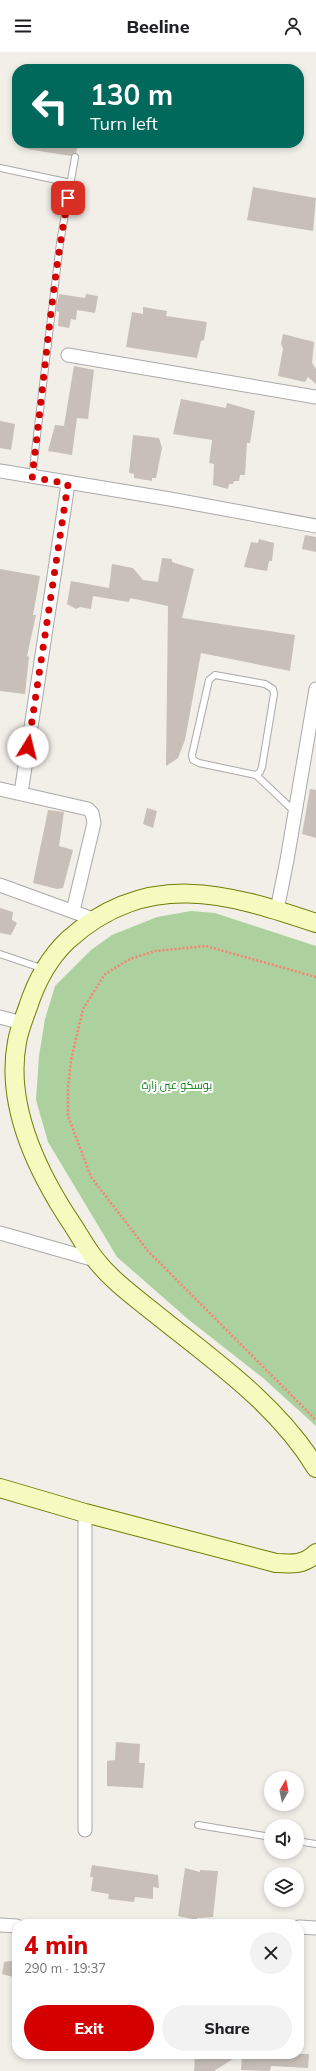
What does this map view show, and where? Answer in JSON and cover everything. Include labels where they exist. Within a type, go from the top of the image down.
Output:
[{"type":"main road","points":[[316,923],[235,898],[201,894],[168,893],[135,900],[96,920],[76,934],[59,949],[45,969],[34,988],[22,1023],[17,1044],[15,1072],[18,1099],[26,1132],[50,1187],[95,1260],[126,1290],[268,1408],[299,1444],[316,1468]]},
{"type":"main road","points":[[0,1488],[85,1513],[276,1563],[301,1563],[309,1560],[316,1553]]},
{"type":"street","points":[[68,355],[316,397]]},
{"type":"street","points":[[0,471],[68,484],[170,499],[316,526]]},
{"type":"street","points":[[20,793],[68,484]]},
{"type":"street","points":[[277,910],[316,689]]},
{"type":"street","points":[[0,789],[88,809],[92,813],[94,823],[73,911]]},
{"type":"street","points":[[0,886],[96,920]]},
{"type":"street","points":[[0,1017],[22,1023]]},
{"type":"street","points":[[0,1233],[95,1260]]},
{"type":"street","points":[[85,1513],[85,1830]]},
{"type":"street","points":[[0,1926],[12,1926]]},
{"type":"street","points":[[304,1928],[316,1928]]},
{"type":"lane","points":[[32,477],[48,350],[54,287],[75,157]]},
{"type":"lane","points":[[0,168],[71,182]]},
{"type":"lane","points":[[256,775],[260,772],[262,767],[274,694],[273,690],[265,684],[215,675],[211,677],[192,755],[193,760],[199,763],[256,775],[295,812]]},
{"type":"lane","points":[[0,954],[45,969]]},
{"type":"lane","points":[[198,1826],[264,1836]]},
{"type":"lane","points":[[304,1842],[316,1844]]},
{"type":"path","points":[[316,977],[206,946],[155,951],[130,959],[105,974],[83,1009],[71,1060],[68,1088],[68,1116],[91,1177],[148,1251],[316,1420]]},
{"type":"green space","name":"بوسكو عين زارة","points":[[191,911],[215,913],[316,946],[316,1426],[263,1378],[189,1320],[117,1257],[48,1142],[36,1100],[39,1056],[45,1019],[55,986],[91,950],[112,935],[157,917]]},
{"type":"building","points":[[77,148],[76,153],[71,156],[27,149]]},
{"type":"building","points":[[253,187],[316,198],[313,231],[247,220]]},
{"type":"building","points":[[59,294],[85,298],[86,294],[98,296],[95,313],[77,310],[76,320],[71,319],[69,328],[58,326],[59,312],[56,311]]},
{"type":"building","points":[[143,307],[167,311],[166,316],[207,322],[204,340],[201,341],[197,358],[126,347],[132,312],[143,314]]},
{"type":"building","points":[[283,334],[314,342],[312,363],[316,369],[316,384],[308,377],[305,382],[278,376],[283,349],[281,344]]},
{"type":"building","points":[[74,366],[94,370],[88,419],[77,418],[72,455],[48,451],[55,425],[64,426]]},
{"type":"building","points":[[181,399],[226,408],[227,403],[255,411],[250,443],[247,443],[245,475],[240,475],[239,481],[234,481],[233,484],[229,484],[228,489],[213,485],[214,464],[209,463],[212,440],[173,434]]},
{"type":"building","points":[[0,421],[15,424],[11,450],[0,448]]},
{"type":"building","points":[[133,435],[159,438],[162,448],[156,478],[152,478],[152,481],[134,478],[134,474],[129,473]]},
{"type":"building","points":[[305,535],[316,537],[316,552],[302,549]]},
{"type":"building","points":[[259,539],[274,543],[272,561],[269,561],[267,571],[244,567],[251,542],[258,543]]},
{"type":"building","points":[[162,558],[172,559],[172,562],[194,569],[182,618],[295,635],[290,671],[201,653],[185,740],[178,758],[166,766],[168,606],[130,598],[129,602],[93,596],[91,609],[80,607],[76,609],[67,604],[71,581],[109,588],[112,564],[133,568],[143,580],[158,582]]},
{"type":"building","points":[[0,569],[40,576],[33,615],[36,615],[27,656],[29,657],[25,694],[0,691]]},
{"type":"building","points":[[310,789],[316,790],[316,838],[302,834]]},
{"type":"building","points":[[147,808],[157,811],[153,828],[143,824]]},
{"type":"building","points":[[48,810],[64,812],[59,846],[73,850],[63,888],[57,889],[33,883]]},
{"type":"building","points":[[0,908],[13,912],[12,920],[17,923],[11,935],[0,933]]},
{"type":"building","points":[[116,1742],[140,1744],[139,1763],[145,1763],[143,1788],[107,1786],[107,1761],[115,1760]]},
{"type":"building","points":[[92,1865],[158,1875],[159,1888],[153,1887],[153,1899],[135,1897],[134,1902],[108,1899],[109,1894],[91,1891],[93,1877],[90,1877]]},
{"type":"building","points":[[185,1868],[200,1872],[200,1870],[218,1871],[213,1917],[192,1919],[178,1916]]},
{"type":"building","points":[[12,1961],[12,1977],[2,1974],[4,1962]]},
{"type":"building","points":[[304,2054],[309,2054],[308,2068],[271,2066],[270,2071],[241,2070],[242,2059],[304,2059]]},
{"type":"building","points":[[195,2059],[233,2059],[214,2071],[194,2071]]},
{"type":"route","points":[[28,747],[68,484],[32,477],[48,350],[54,287],[68,198]]}]
